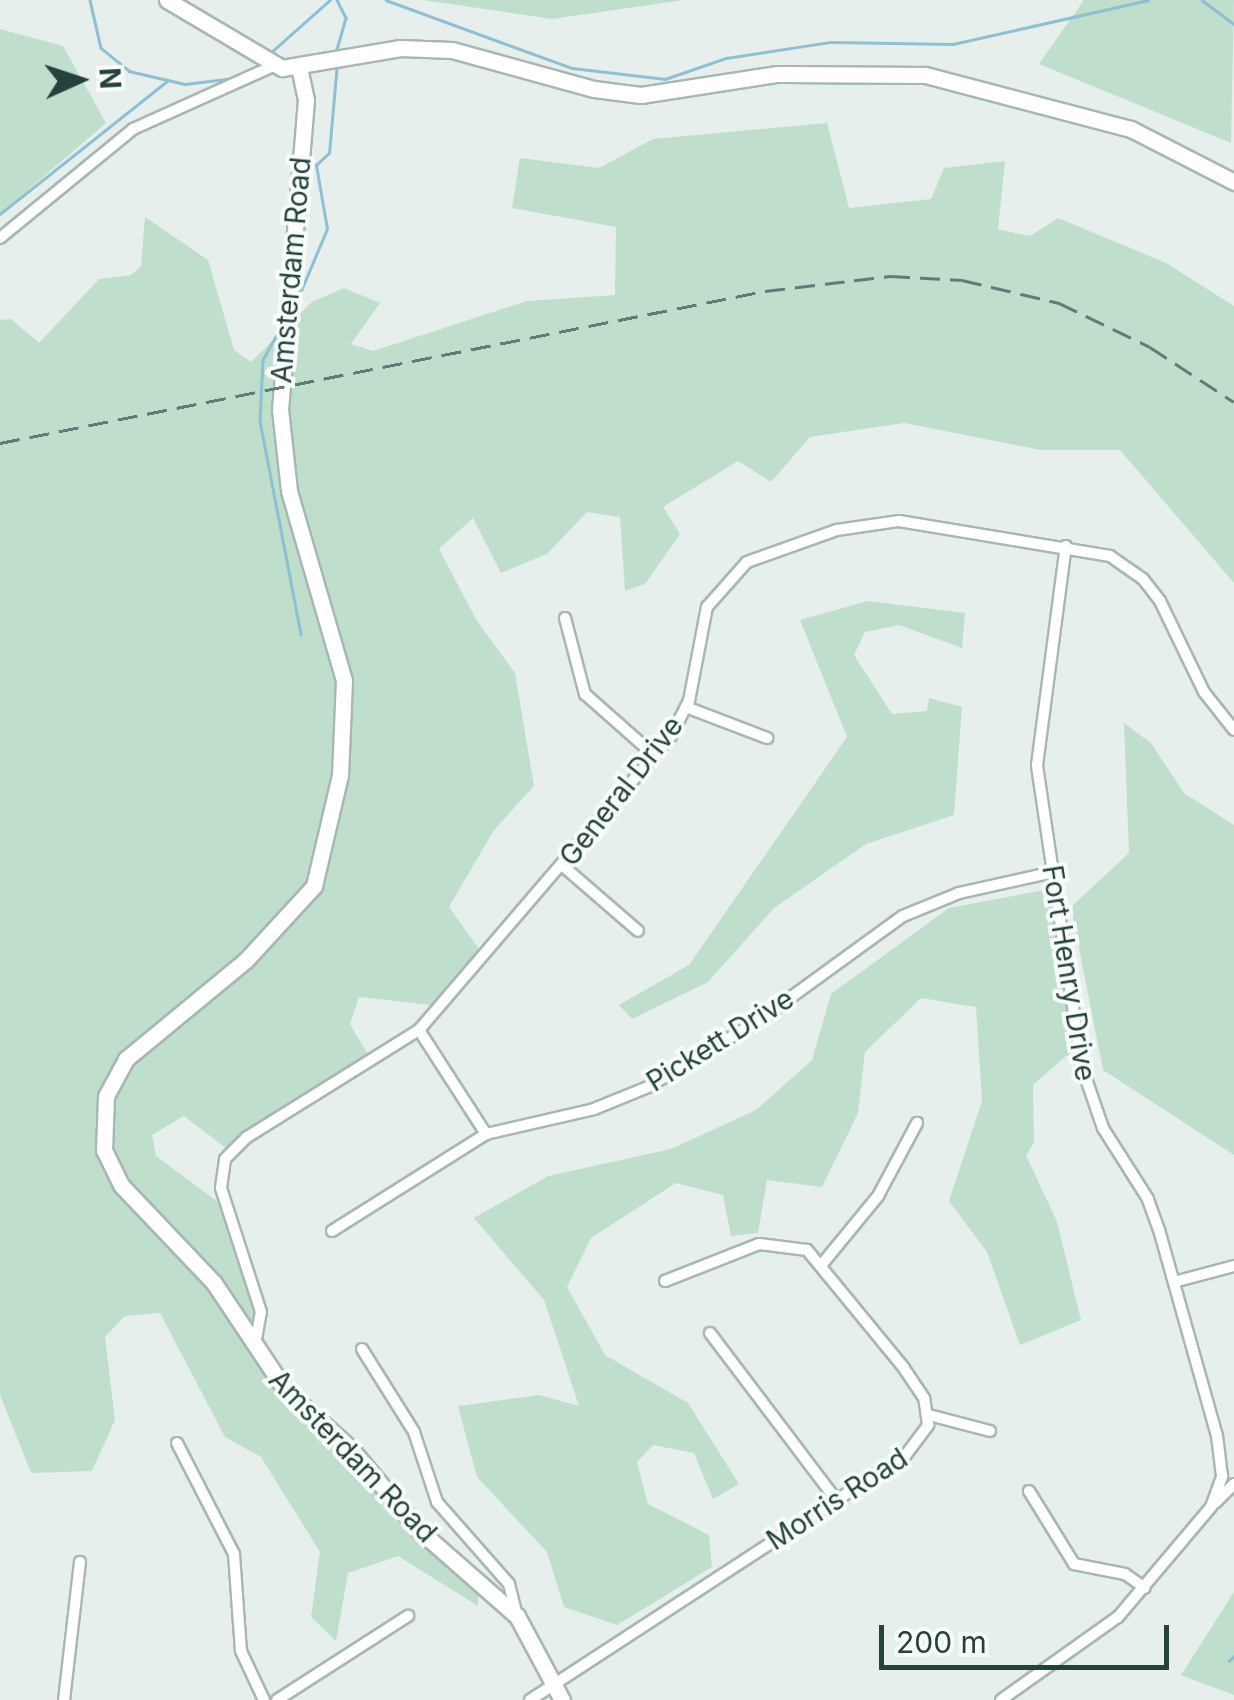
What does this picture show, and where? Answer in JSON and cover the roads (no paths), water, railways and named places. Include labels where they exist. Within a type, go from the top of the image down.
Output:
[{"type":"street","points":[[167,0],[265,61],[299,66],[400,48],[452,50],[594,89],[641,95],[777,74],[908,72],[1131,129],[1234,182]]},
{"type":"street","points":[[0,238],[132,129],[265,61]]},
{"type":"street","name":"Amsterdam Road","points":[[299,66],[306,100],[280,409],[288,491],[344,680],[340,775],[318,877],[303,902],[246,960],[126,1059],[106,1096],[102,1135],[121,1185],[214,1283],[286,1391],[351,1449],[420,1530],[517,1616],[562,1700]]},
{"type":"street","name":"General Drive","points":[[254,1346],[261,1312],[220,1188],[225,1158],[247,1137],[420,1030],[655,756],[686,707],[706,607],[722,582],[761,555],[862,523],[899,521],[1110,556],[1143,579],[1204,692],[1234,730]]},
{"type":"street","name":"Fort Henry Drive","points":[[1001,1700],[1095,1637],[1144,1588],[1211,1507],[1221,1451],[1148,1198],[1103,1128],[1086,1086],[1039,790],[1037,738],[1066,546]]},
{"type":"street","points":[[564,618],[584,694],[655,756]]},
{"type":"street","points":[[686,707],[767,738]]},
{"type":"street","points":[[562,866],[638,930]]},
{"type":"street","name":"Pickett Drive","points":[[332,1230],[486,1134],[594,1109],[648,1087],[761,1019],[903,916],[959,893],[1054,872]]},
{"type":"street","points":[[420,1030],[486,1134]]},
{"type":"street","points":[[823,1263],[878,1196],[917,1122]]},
{"type":"street","points":[[665,1280],[760,1244],[792,1246],[823,1263],[904,1368],[929,1415],[990,1432]]},
{"type":"street","points":[[1174,1282],[1234,1266]]},
{"type":"street","points":[[710,1333],[837,1500]]},
{"type":"street","points":[[362,1349],[414,1432],[438,1502],[508,1584],[517,1616]]},
{"type":"street","name":"Morris Road","points":[[530,1700],[918,1446],[929,1415]]},
{"type":"street","points":[[178,1442],[234,1554],[241,1651],[264,1700]]},
{"type":"street","points":[[1221,1451],[1234,1459]]},
{"type":"street","points":[[1211,1507],[1234,1484]]},
{"type":"street","points":[[1029,1491],[1074,1564],[1125,1574],[1144,1588]]},
{"type":"street","points":[[64,1700],[80,1562]]},
{"type":"street","points":[[278,1700],[408,1616]]},
{"type":"waterway","points":[[90,0],[101,48],[129,71],[185,84],[234,78]]},
{"type":"waterway","points":[[268,55],[330,0]]},
{"type":"waterway","points":[[337,0],[346,18],[337,50]]},
{"type":"waterway","points":[[386,0],[572,68],[665,79],[726,58],[831,42],[953,44],[1148,0]]},
{"type":"waterway","points":[[1202,0],[1234,24]]},
{"type":"waterway","points":[[297,300],[327,229],[316,165],[329,153],[337,63]]},
{"type":"waterway","points":[[0,214],[167,81]]},
{"type":"waterway","points":[[278,333],[263,360],[260,421],[301,634]]},
{"type":"waterway","points":[[1229,1661],[1234,1656]]},
{"type":"railway","points":[[0,443],[765,291],[890,276],[962,280],[1059,303],[1150,347],[1234,402]]}]
